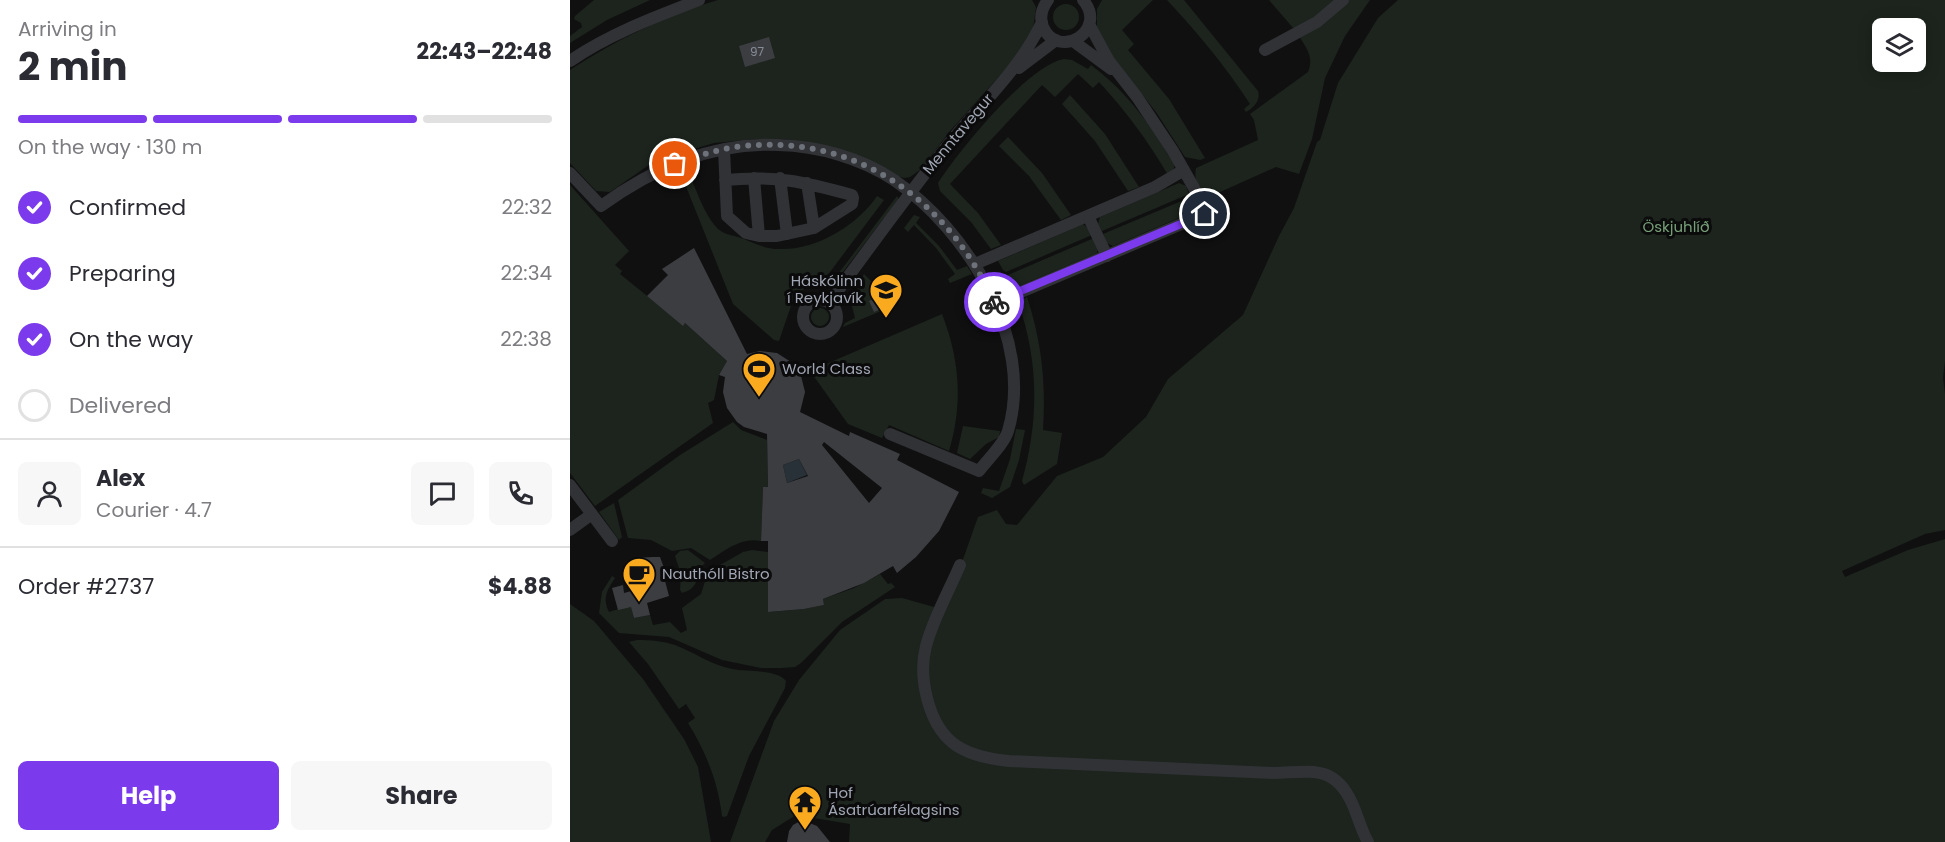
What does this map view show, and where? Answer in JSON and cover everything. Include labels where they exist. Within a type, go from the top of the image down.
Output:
[{"type":"street","points":[[570,62],[614,36],[699,0]]},
{"type":"street","points":[[995,303],[1205,214],[1184,170],[1158,126],[1118,74],[1089,18],[1083,0]]},
{"type":"street","points":[[1073,41],[1080,37],[1096,0]]},
{"type":"street","points":[[1265,50],[1317,22],[1343,0]]},
{"type":"street","name":"Menntavegur","points":[[829,303],[909,192],[1008,76],[1026,51],[1041,22],[1043,2]]},
{"type":"street","points":[[1041,22],[1050,36],[1056,40],[1073,41],[1118,74]]},
{"type":"street","name":"Menntavegur","points":[[1008,76],[1056,40]]},
{"type":"street","points":[[570,173],[601,206],[652,173],[694,157],[724,149],[778,145],[841,155],[850,167],[879,179],[897,182],[945,225],[975,264],[995,303],[1008,346],[1014,389],[1008,433],[1003,443],[979,471],[890,434]]},
{"type":"street","points":[[724,149],[725,180],[727,216],[739,228],[759,236],[787,234],[814,228],[852,204],[853,198],[852,195],[780,178],[725,180]]},
{"type":"street","points":[[975,264],[1155,187],[1184,170]]},
{"type":"street","points":[[754,178],[759,236]]},
{"type":"street","points":[[780,178],[787,234]]},
{"type":"street","points":[[807,183],[814,228]]},
{"type":"street","points":[[1088,216],[1107,256]]},
{"type":"street","points":[[570,485],[612,541]]},
{"type":"street","points":[[570,530],[592,514]]},
{"type":"street","points":[[960,565],[927,644],[923,671],[927,695],[936,720],[945,735],[956,745],[987,758],[1009,761],[1274,773],[1317,772],[1330,775],[1340,783],[1352,803],[1368,842]]},
{"type":"green space","points":[[594,0],[650,0],[607,20],[570,43],[570,36],[582,27],[581,23],[574,19],[575,16]]},
{"type":"green space","points":[[718,0],[1032,0],[1036,7],[1033,30],[1014,60],[950,131],[920,170],[910,177],[897,176],[808,142],[757,139],[714,143],[671,156],[649,165],[610,192],[596,191],[570,163],[570,70],[642,29]]},
{"type":"green space","points":[[1102,0],[1153,0],[1122,30],[1134,44],[1128,50],[1169,99],[1205,158],[1200,160],[1185,157],[1156,112],[1114,59],[1097,27],[1097,9]]},
{"type":"green space","points":[[1167,0],[1184,0],[1258,91],[1258,101],[1252,108],[1246,112],[1244,109],[1250,104],[1241,90],[1211,50]]},
{"type":"green space","points":[[1269,0],[1337,0],[1315,19],[1294,29]]},
{"type":"green space","points":[[1347,0],[1370,0],[1345,36],[1325,78],[1312,139],[1299,174],[1276,167],[1209,197],[1205,195],[1197,185],[1196,168],[1258,140],[1254,120],[1250,114],[1308,72],[1310,67],[1310,57],[1299,36]]},
{"type":"green space","name":"Öskjuhlíð","points":[[1398,0],[1945,0],[1945,361],[1943,378],[1945,530],[1925,534],[1842,571],[1845,577],[1908,550],[1945,539],[1945,842],[849,842],[850,824],[796,815],[772,830],[765,842],[730,842],[774,721],[799,680],[840,630],[885,599],[902,598],[945,610],[978,517],[997,510],[1006,524],[1017,525],[1057,476],[1103,457],[1146,417],[1168,379],[1243,315],[1294,208],[1317,142],[1320,140],[1338,83],[1378,18]]},
{"type":"green space","points":[[1066,4],[1076,7],[1079,17],[1076,27],[1066,30],[1056,27],[1053,17],[1056,7]]},
{"type":"green space","points":[[1064,59],[1072,60],[1088,69],[1091,65],[1116,86],[1157,136],[1174,164],[1174,170],[1168,175],[1136,127],[1099,82],[1093,88],[1078,74],[1055,97],[1042,85],[950,184],[978,213],[1001,245],[991,249],[971,222],[940,191],[938,183],[977,132],[1014,93],[1049,65]]},
{"type":"green space","points":[[1070,95],[1105,134],[1139,187],[1128,191],[1095,141],[1062,104]]},
{"type":"green space","points":[[1008,137],[1042,173],[1071,215],[1061,220],[1029,176],[999,146]]},
{"type":"green space","points":[[690,176],[706,211],[718,229],[774,249],[807,246],[821,241],[859,217],[877,196],[884,200],[824,280],[805,288],[794,297],[779,341],[774,340],[733,304],[683,179]]},
{"type":"green space","points":[[1179,183],[1186,186],[1189,194],[1102,231],[1098,224],[1100,217]]},
{"type":"green space","points":[[570,185],[629,251],[615,265],[622,271],[620,274],[683,325],[685,323],[727,361],[719,375],[714,400],[708,403],[713,423],[595,506],[570,473]]},
{"type":"green space","points":[[897,196],[899,200],[889,218],[884,218],[833,285],[832,282]]},
{"type":"green space","points":[[1191,197],[1195,205],[1193,212],[1113,246],[1107,243],[1103,234]]},
{"type":"green space","points":[[914,215],[920,217],[916,223],[939,246],[957,270],[967,266],[972,274],[950,283],[948,279],[955,274],[936,248],[914,225],[908,232],[904,228]]},
{"type":"green space","points":[[1083,224],[1092,235],[1006,272],[998,261]]},
{"type":"green space","points":[[1094,238],[1098,248],[1097,253],[1012,289],[1007,279],[1008,275]]},
{"type":"green space","points":[[864,274],[893,306],[843,327],[845,323],[855,318],[852,306],[856,304],[853,298],[847,301]]},
{"type":"green space","points":[[1027,297],[1042,363],[1043,430],[1062,433],[1057,464],[1024,485],[1022,481],[1032,436],[1034,391],[1030,346],[1018,302]]},
{"type":"green space","points":[[820,308],[826,311],[829,317],[826,323],[820,326],[814,323],[811,317],[814,311]]},
{"type":"green space","points":[[942,314],[953,348],[958,382],[956,416],[949,451],[889,425],[882,438],[848,424],[810,371]]},
{"type":"green space","points":[[733,422],[741,430],[767,440],[768,487],[763,488],[761,541],[740,543],[710,560],[691,548],[672,551],[651,540],[628,538],[618,500],[680,455]]},
{"type":"green space","points":[[963,426],[1000,431],[999,437],[986,444],[970,459],[957,453]]},
{"type":"green space","points":[[1016,429],[1025,430],[1019,460],[1010,487],[992,498],[981,493],[983,488],[999,491],[1010,459]]},
{"type":"green space","points":[[614,503],[622,537],[619,540],[599,512]]},
{"type":"green space","points":[[688,550],[705,563],[693,587],[682,593],[680,590],[681,574],[675,556],[680,551]]},
{"type":"green space","points":[[752,550],[768,552],[769,612],[824,605],[823,599],[854,588],[880,574],[888,584],[891,583],[895,587],[842,622],[795,667],[761,668],[722,660],[669,637],[619,633],[599,613],[602,592],[612,576],[615,578],[606,598],[609,612],[631,605],[634,618],[650,615],[653,625],[670,622],[681,633],[687,630],[682,608],[701,594],[707,575],[713,569],[743,552]]},
{"type":"green space","points":[[570,604],[594,621],[643,679],[684,739],[698,767],[711,842],[570,842]]},
{"type":"green space","points":[[637,640],[670,644],[724,667],[776,674],[786,681],[785,688],[749,756],[727,816],[722,816],[718,791],[710,768],[688,723],[695,718],[686,704],[679,709],[648,664],[629,642]]},
{"type":"shaded area","points":[[799,459],[807,475],[787,483],[783,465]]},
{"type":"building","points":[[769,37],[775,58],[745,67],[739,46]]},
{"type":"building","points":[[694,248],[747,354],[760,351],[777,353],[797,368],[805,392],[800,412],[849,436],[850,432],[900,454],[897,460],[959,492],[939,531],[916,557],[897,573],[893,566],[864,583],[823,599],[824,605],[768,612],[768,541],[761,541],[763,487],[768,487],[767,434],[744,427],[737,422],[727,408],[723,392],[725,377],[719,375],[727,361],[685,323],[683,326],[647,296],[668,275],[662,269]],"holes":[[[824,442],[882,488],[869,503],[822,445]],[[799,459],[808,476],[787,483],[783,465]]]},
{"type":"building","points":[[884,294],[887,306],[874,312],[869,301]]},
{"type":"building","points":[[660,557],[667,576],[664,577],[669,596],[647,603],[650,615],[634,618],[631,607],[618,610],[612,588],[623,585],[624,593],[649,586],[638,558]]},
{"type":"building","name":"Hof Ásatrúarfélagsins","points":[[802,820],[817,826],[830,842],[787,842],[793,825]]},
{"type":"way so far","points":[[675,164],[734,147],[756,145],[822,150],[860,162],[897,182],[945,225],[966,249],[986,282],[994,302]]},
{"type":"place","name":"Háskólinn í Reykjavík","points":[[886,319]]},
{"type":"place","name":"World Class","points":[[759,398]]},
{"type":"place","name":"Nauthóll Bistro","points":[[639,603]]},
{"type":"place","name":"Hof Ásatrúarfélagsins","points":[[805,831]]},
{"type":"route","points":[[994,302],[1205,214]]}]
